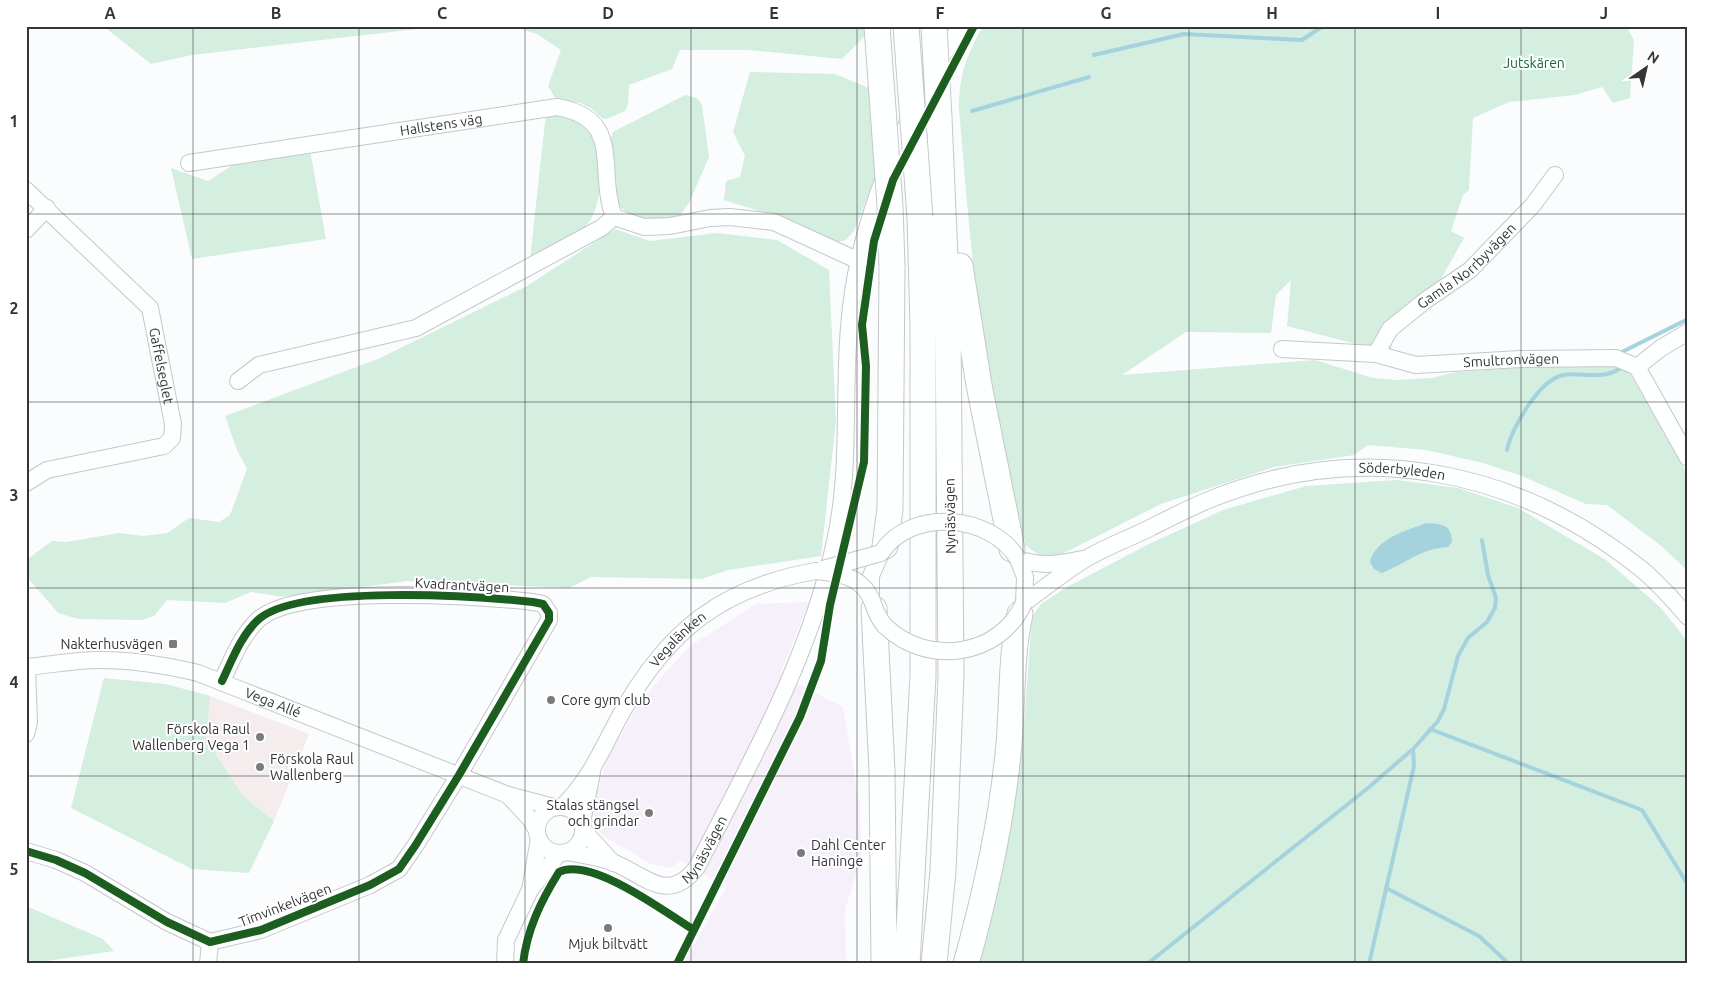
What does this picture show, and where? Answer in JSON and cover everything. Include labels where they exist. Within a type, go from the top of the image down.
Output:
[{"type":"highway","points":[[877,26],[890,206],[892,266],[890,510],[883,550]]},
{"type":"highway","name":"Nynäsvägen","points":[[906,26],[920,217],[923,326],[923,676],[907,964]]},
{"type":"highway","name":"Nynäsvägen","points":[[934,26],[939,118],[946,192],[951,677],[943,871],[934,964]]},
{"type":"highway","points":[[946,192],[970,336],[1015,554]]},
{"type":"highway","points":[[872,601],[882,772],[884,964]]},
{"type":"highway","points":[[966,964],[1003,797],[1008,753],[1015,634],[1022,608]]},
{"type":"street","name":"Nynäsvägen","points":[[563,852],[613,863],[651,883],[662,886],[680,883],[689,877],[697,867],[776,712],[803,651],[822,598],[841,512],[844,480],[848,328],[858,261],[875,203],[892,156],[923,92],[960,26]]},
{"type":"street","name":"Hallstens väg","points":[[189,163],[557,107],[574,110],[590,118],[598,129],[604,141],[610,206],[614,216]]},
{"type":"street","name":"Gamla Norrbyvägen","points":[[1376,354],[1390,329],[1426,300],[1470,270],[1533,205],[1555,175]]},
{"type":"street","name":"Gaffelseglet","points":[[26,190],[150,308],[173,424],[172,438],[164,446],[47,470],[26,483]]},
{"type":"street","points":[[26,230],[47,208]]},
{"type":"street","points":[[238,381],[259,365],[349,345],[428,324],[601,228],[614,216],[644,227],[670,226],[710,218],[730,217],[774,222],[858,261]]},
{"type":"street","points":[[1688,332],[1661,348],[1637,367],[1688,458]]},
{"type":"street","name":"Smultronvägen","points":[[1282,349],[1376,354],[1416,365],[1598,356],[1616,358],[1637,367]]},
{"type":"street","name":"Söderbyleden","points":[[1022,608],[1089,557],[1212,498],[1268,481],[1334,469],[1419,469],[1480,482],[1539,505],[1565,518],[1642,569],[1688,617]]},
{"type":"street","points":[[932,522],[972,525],[988,531],[1015,554],[1025,577],[1022,608],[1004,632],[983,644],[959,650],[936,651],[910,643],[885,626],[872,601],[870,576],[883,550],[908,530],[932,522]]},
{"type":"street","name":"Vegalänken","points":[[558,807],[592,770],[620,716],[647,671],[679,634],[705,614],[746,591],[883,550]]},
{"type":"street","name":"Söderbyleden","points":[[1015,554],[1032,564],[1046,565],[1089,557]]},
{"type":"street","name":"Vegalänken","points":[[816,571],[851,578],[872,601]]},
{"type":"street","name":"Kvadrantvägen","points":[[222,681],[249,629],[260,618],[289,606],[342,598],[397,595],[451,596],[543,604],[549,613],[549,620],[459,775]]},
{"type":"street","name":"Vega Allé","points":[[27,666],[97,660],[132,661],[164,665],[222,681],[508,795],[558,807]]},
{"type":"street","points":[[26,734],[29,722],[27,666]]},
{"type":"street","name":"Vegalänken","points":[[583,826],[592,770]]},
{"type":"street","name":"Timvinkelvägen","points":[[210,942],[261,930],[370,885],[399,869],[459,775]]},
{"type":"street","name":"Vega Allé","points":[[508,795],[531,820],[538,835]]},
{"type":"street","points":[[505,964],[506,940],[530,890],[563,852],[580,842],[583,826],[572,810],[558,807],[541,816],[530,890]]},
{"type":"street","name":"Nynäsvägen","points":[[583,826],[613,863]]},
{"type":"street","points":[[538,835],[550,850],[563,852]]},
{"type":"street","points":[[26,851],[56,860],[85,873],[166,922],[210,942],[208,964]]},
{"type":"shaded area","points":[[809,602],[780,675],[843,707],[860,806],[861,860],[845,909],[846,964],[683,964],[726,888],[681,861],[670,868],[651,864],[601,834],[592,808],[607,759],[641,700],[689,647],[756,604]]},
{"type":"shaded area","name":"Förskola Raul Wallenberg","points":[[210,696],[309,734],[274,821],[243,796],[206,739]]},
{"type":"green space","points":[[103,26],[443,26],[192,55],[151,64]]},
{"type":"green space","points":[[512,26],[866,26],[866,35],[842,59],[749,50],[680,50],[672,69],[629,85],[628,104],[625,111],[603,119],[592,109],[581,103],[557,101],[548,86],[561,50],[537,34]]},
{"type":"green space","name":"Jutskären","points":[[983,26],[1626,26],[1634,40],[1630,98],[1613,103],[1602,87],[1575,95],[1509,102],[1473,118],[1469,190],[1463,195],[1451,231],[1464,238],[1441,279],[1411,302],[1394,334],[1390,353],[1287,326],[1291,280],[1276,295],[1271,333],[1186,332],[1122,375],[1315,360],[1373,378],[1397,380],[1432,378],[1456,372],[1613,362],[1628,370],[1688,475],[1688,571],[1660,545],[1607,505],[1586,504],[1522,476],[1483,463],[1426,450],[1368,445],[1354,455],[1274,467],[1161,504],[1060,555],[1041,556],[1026,546],[998,427],[984,353],[959,109],[962,76],[972,47]]},
{"type":"green space","points":[[750,72],[835,74],[874,90],[880,164],[854,231],[846,240],[835,243],[794,223],[724,200],[726,181],[740,177],[745,156],[733,132]]},
{"type":"green space","points":[[685,95],[697,98],[702,105],[709,157],[689,203],[680,215],[666,220],[637,220],[619,206],[610,141],[613,132]]},
{"type":"green space","points":[[546,113],[559,114],[571,118],[579,122],[588,131],[599,158],[600,190],[597,205],[584,228],[530,259]]},
{"type":"green space","points":[[310,150],[326,239],[192,259],[171,168],[208,181],[239,161]]},
{"type":"green space","points":[[615,229],[650,241],[717,233],[777,240],[829,270],[836,421],[821,556],[728,570],[701,579],[591,577],[569,588],[408,581],[283,597],[251,592],[225,603],[167,600],[154,616],[142,620],[78,619],[58,613],[26,576],[26,560],[52,541],[66,542],[119,533],[143,536],[167,533],[189,518],[219,522],[230,515],[247,469],[237,450],[225,416],[378,359],[527,286]]},
{"type":"green space","points":[[1397,480],[1458,488],[1518,508],[1606,560],[1661,608],[1688,642],[1688,964],[976,964],[1022,752],[1032,617],[1041,604],[1067,587],[1149,544],[1223,510],[1306,486]]},
{"type":"green space","points":[[104,678],[166,684],[210,696],[206,739],[243,796],[274,821],[249,873],[192,869],[71,808]]},
{"type":"green space","points":[[26,906],[103,939],[114,951],[26,964]]},
{"type":"water","points":[[1426,523],[1448,528],[1452,542],[1448,547],[1421,553],[1382,573],[1374,569],[1370,562],[1378,547],[1393,536]]},
{"type":"waterway","points":[[1094,55],[1184,34],[1302,40],[1323,26]]},
{"type":"waterway","points":[[972,111],[1089,77]]},
{"type":"waterway","points":[[1622,352],[1688,319]]},
{"type":"waterway","points":[[1507,450],[1520,418],[1536,395],[1554,379],[1570,374],[1606,374],[1619,369]]},
{"type":"waterway","points":[[1147,964],[1368,788],[1413,749],[1438,721],[1444,709],[1458,656],[1468,638],[1487,622],[1495,608],[1496,598],[1488,575],[1482,540]]},
{"type":"waterway","points":[[1430,729],[1642,810],[1688,885]]},
{"type":"waterway","points":[[1369,964],[1414,766],[1413,749]]},
{"type":"waterway","points":[[1386,888],[1479,936],[1509,964]]},
{"type":"cycle path","points":[[677,964],[800,717],[821,661],[830,605],[864,462],[866,366],[862,325],[874,241],[893,180],[974,26]]},
{"type":"cycle path","points":[[26,851],[56,860],[85,873],[167,922],[210,942],[261,930],[370,885],[399,869],[415,846],[459,775],[549,620],[549,613],[543,604],[472,597],[390,595],[311,601],[280,608],[259,619],[242,640],[222,681]]},
{"type":"cycle path","points":[[523,964],[531,927],[546,894],[559,872],[573,869],[590,872],[628,889],[694,930]]},
{"type":"place","name":"Nakterhusvägen","points":[[173,644]]},
{"type":"place","name":"Core gym club","points":[[551,700]]},
{"type":"place","name":"Förskola Raul Wallenberg Vega 1","points":[[260,737]]},
{"type":"place","name":"Förskola Raul Wallenberg","points":[[260,767]]},
{"type":"place","name":"Stalas stängsel och grindar","points":[[649,813]]},
{"type":"place","name":"Dahl Center Haninge","points":[[801,853]]},
{"type":"place","name":"Mjuk biltvätt","points":[[608,928]]}]
